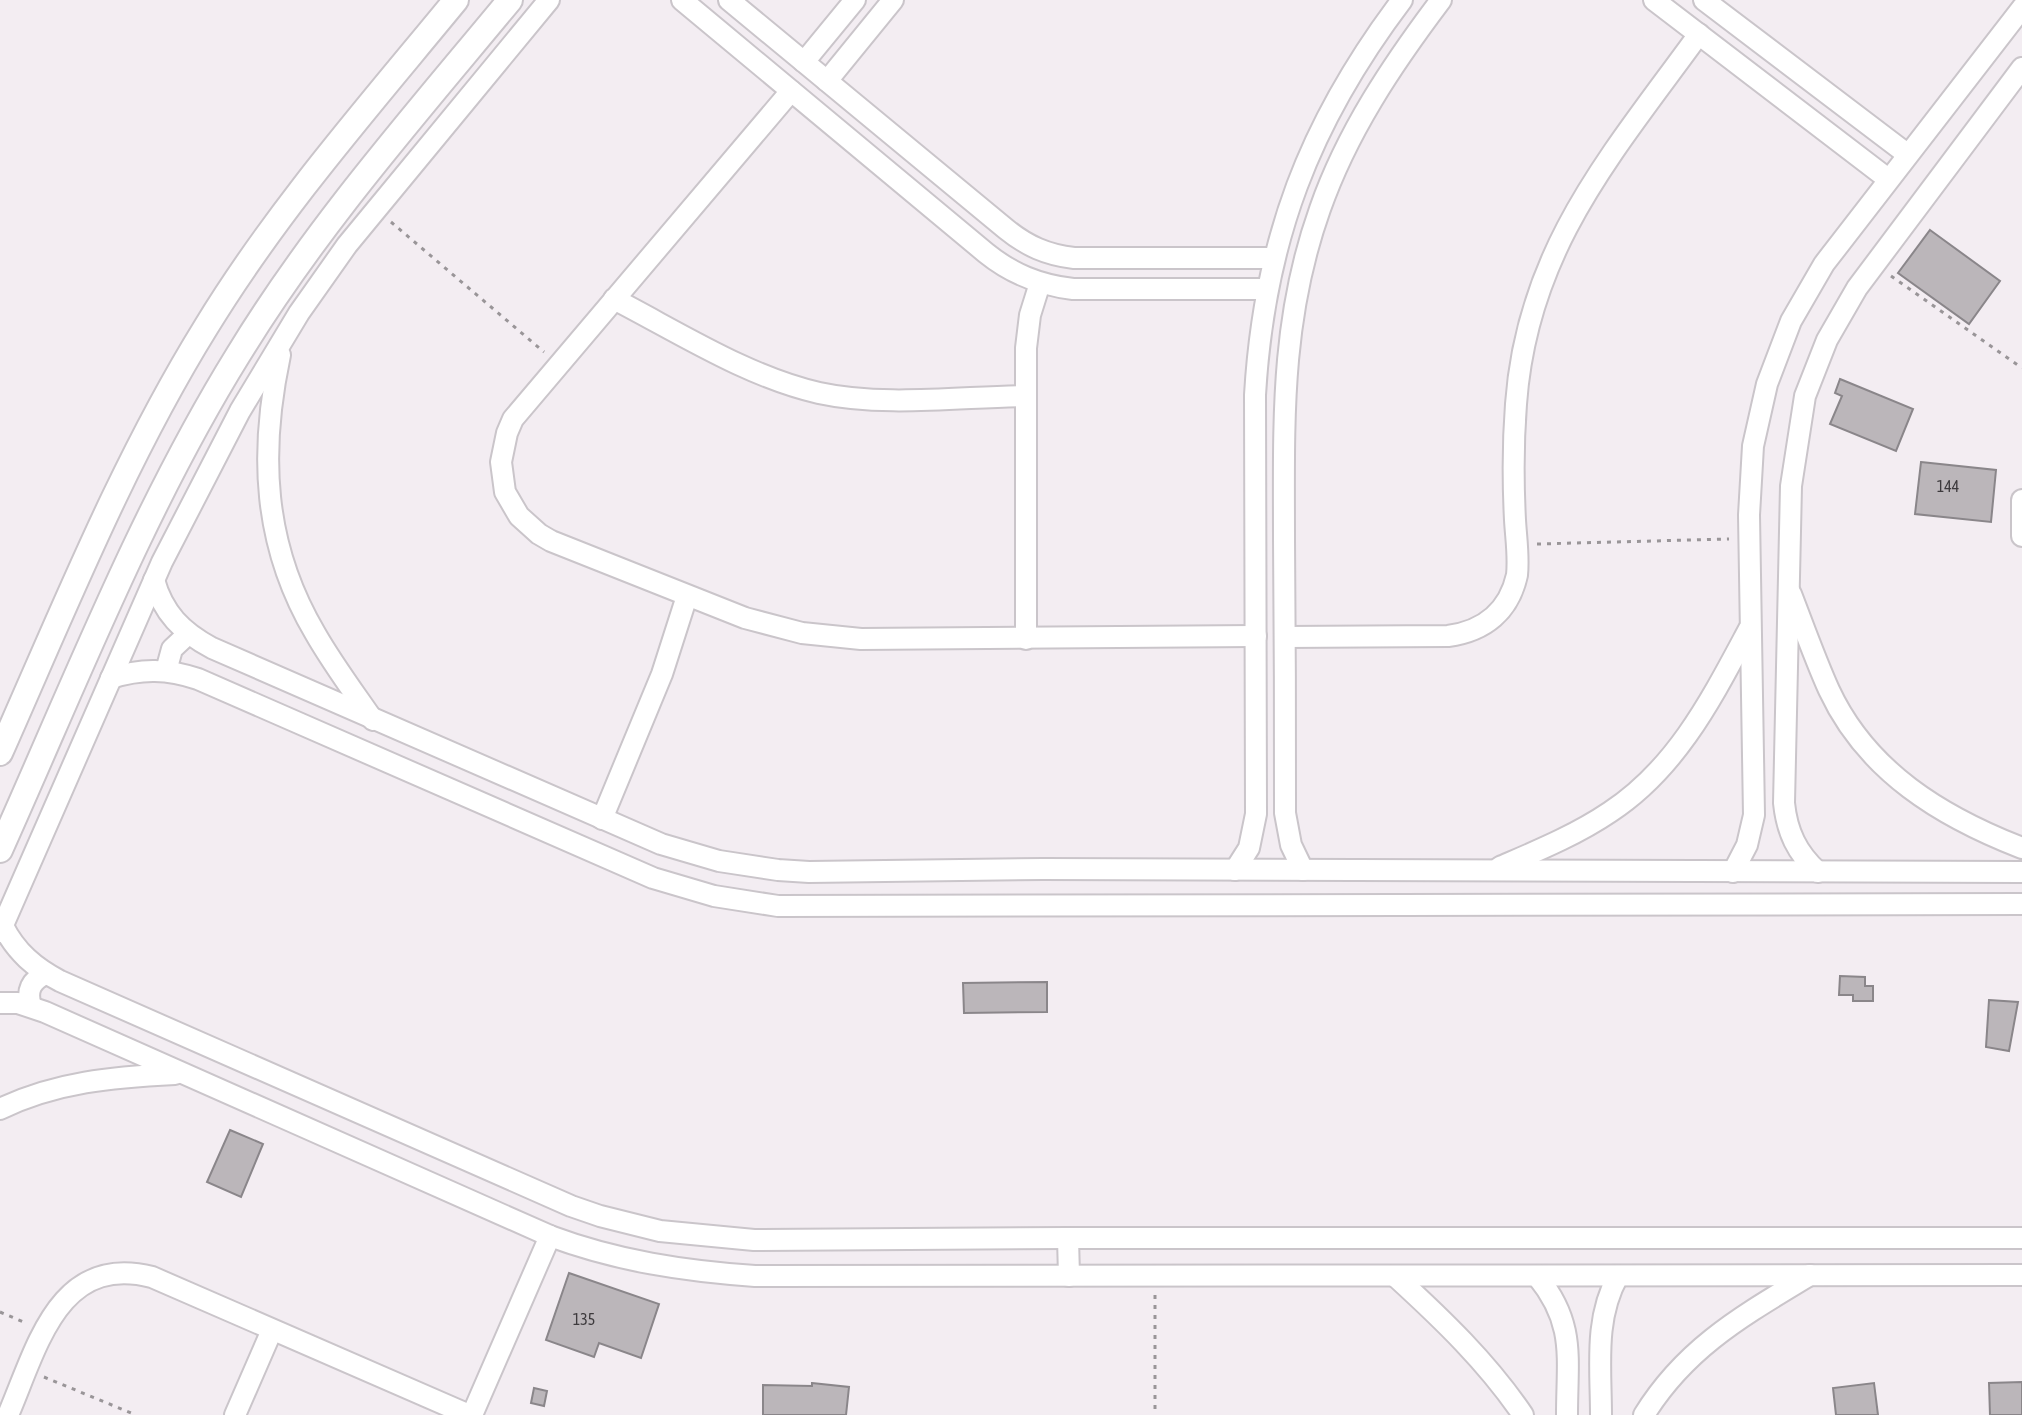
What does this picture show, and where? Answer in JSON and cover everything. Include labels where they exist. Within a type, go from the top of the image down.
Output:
[{"type":"main road","points":[[0,753],[130,465],[205,328],[294,199],[456,0]]},
{"type":"main road","points":[[0,850],[142,533],[178,460],[238,355],[274,298],[346,199],[510,0]]},
{"type":"street","points":[[549,0],[347,245],[284,338],[213,460],[154,580],[1,929],[20,953],[46,974],[544,1194],[600,1216],[692,1236],[754,1240],[2022,1238]]},
{"type":"street","points":[[682,0],[1000,264],[1040,283],[1073,289],[1267,289]]},
{"type":"street","points":[[729,0],[1017,238],[1044,252],[1074,258],[1274,258]]},
{"type":"street","points":[[804,62],[855,0]]},
{"type":"street","points":[[827,81],[893,0]]},
{"type":"street","points":[[1235,870],[1249,848],[1254,831],[1255,395],[1257,353],[1267,289],[1304,164],[1328,113],[1357,63],[1402,0]]},
{"type":"street","points":[[1303,870],[1287,829],[1286,360],[1309,240],[1332,177],[1383,80],[1441,0]]},
{"type":"street","points":[[1654,0],[1888,179]]},
{"type":"street","points":[[1704,0],[1728,7],[1801,74],[1907,154]]},
{"type":"street","points":[[1733,872],[1747,845],[1754,815],[1749,539],[1753,446],[1778,351],[1791,321],[1824,264],[2022,8]]},
{"type":"street","points":[[1285,637],[1448,636],[1473,631],[1494,618],[1509,598],[1517,575],[1514,482],[1517,392],[1526,336],[1545,271],[1596,174],[1699,34]]},
{"type":"street","points":[[1818,872],[1799,852],[1785,816],[1791,486],[1805,396],[1827,340],[1849,300],[2022,68]]},
{"type":"street","points":[[1783,99],[1801,74]]},
{"type":"street","points":[[791,91],[522,407],[507,433],[501,462],[505,492],[528,526],[551,541],[687,596],[773,627],[831,637],[1026,639],[1256,636]]},
{"type":"street","points":[[881,165],[901,141]]},
{"type":"street","points":[[1304,164],[1332,177]]},
{"type":"street","points":[[1026,639],[1027,331],[1040,283]]},
{"type":"street","points":[[614,299],[755,372],[820,393],[866,399],[1026,396]]},
{"type":"street","points":[[284,338],[269,425],[268,492],[272,522],[279,552],[301,607],[330,658],[373,720]]},
{"type":"street","points":[[2022,500],[2022,536]]},
{"type":"street","points":[[154,580],[164,606],[188,634],[212,648],[689,854],[778,870],[2022,872]]},
{"type":"street","points":[[1787,584],[1830,691],[1871,752],[1906,786],[1942,812],[2022,848]]},
{"type":"street","points":[[602,819],[662,674],[687,596]]},
{"type":"street","points":[[1492,871],[1609,813],[1653,776],[1673,755],[1702,715],[1751,625]]},
{"type":"street","points":[[166,671],[172,649],[188,634]]},
{"type":"street","points":[[111,678],[138,671],[166,671],[198,679],[623,866],[683,888],[746,902],[811,908],[2022,904]]},
{"type":"street","points":[[1754,815],[1769,824],[1785,816]]},
{"type":"street","points":[[1254,831],[1267,836],[1287,829]]},
{"type":"street","points":[[1043,869],[1045,906]]},
{"type":"street","points":[[31,1006],[30,988],[36,979],[46,974]]},
{"type":"street","points":[[0,1003],[31,1006],[550,1236],[638,1263],[755,1276],[2022,1275]]},
{"type":"street","points":[[0,1109],[30,1096],[87,1080],[181,1074]]},
{"type":"street","points":[[8,1415],[58,1308],[76,1288],[101,1276],[127,1273],[152,1277],[470,1415],[550,1236]]},
{"type":"street","points":[[1068,1238],[1069,1276]]},
{"type":"street","points":[[1644,1415],[1669,1379],[1703,1344],[1810,1275]]},
{"type":"street","points":[[1395,1276],[1459,1336],[1523,1415]]},
{"type":"street","points":[[1537,1276],[1552,1294],[1565,1323],[1567,1415]]},
{"type":"street","points":[[1601,1415],[1601,1325],[1606,1303],[1618,1276]]},
{"type":"street","points":[[1565,1323],[1583,1320],[1601,1325]]},
{"type":"street","points":[[235,1415],[272,1330]]},
{"type":"path","points":[[376,209],[558,364]]},
{"type":"path","points":[[1875,264],[2022,368]]},
{"type":"path","points":[[1517,544],[1749,539]]},
{"type":"path","points":[[1155,1276],[1155,1415]]},
{"type":"path","points":[[0,1312],[45,1331]]},
{"type":"path","points":[[27,1371],[136,1415]]},
{"type":"building","points":[[1930,230],[2000,281],[1969,324],[1898,273]]},
{"type":"building","points":[[1840,379],[1913,409],[1896,451],[1830,424],[1842,396],[1835,393]]},
{"type":"building","points":[[1921,462],[1996,470],[1991,522],[1915,514]]},
{"type":"building","points":[[1840,976],[1865,977],[1865,986],[1873,986],[1873,1001],[1853,1001],[1853,995],[1839,995]]},
{"type":"building","points":[[1047,982],[1047,1012],[964,1013],[963,983]]},
{"type":"building","points":[[1989,1000],[2018,1002],[2009,1051],[1986,1047]]},
{"type":"building","points":[[230,1130],[263,1144],[241,1197],[207,1182]]},
{"type":"building","points":[[569,1273],[659,1304],[641,1358],[599,1343],[594,1357],[546,1340]]},
{"type":"building","points":[[2022,1382],[2022,1415],[1990,1415],[1989,1383]]},
{"type":"building","points":[[812,1383],[849,1387],[846,1415],[763,1415],[763,1385],[812,1386]]},
{"type":"building","points":[[1874,1383],[1878,1415],[1836,1415],[1833,1388]]},
{"type":"building","points":[[534,1388],[547,1391],[544,1406],[531,1403]]}]
